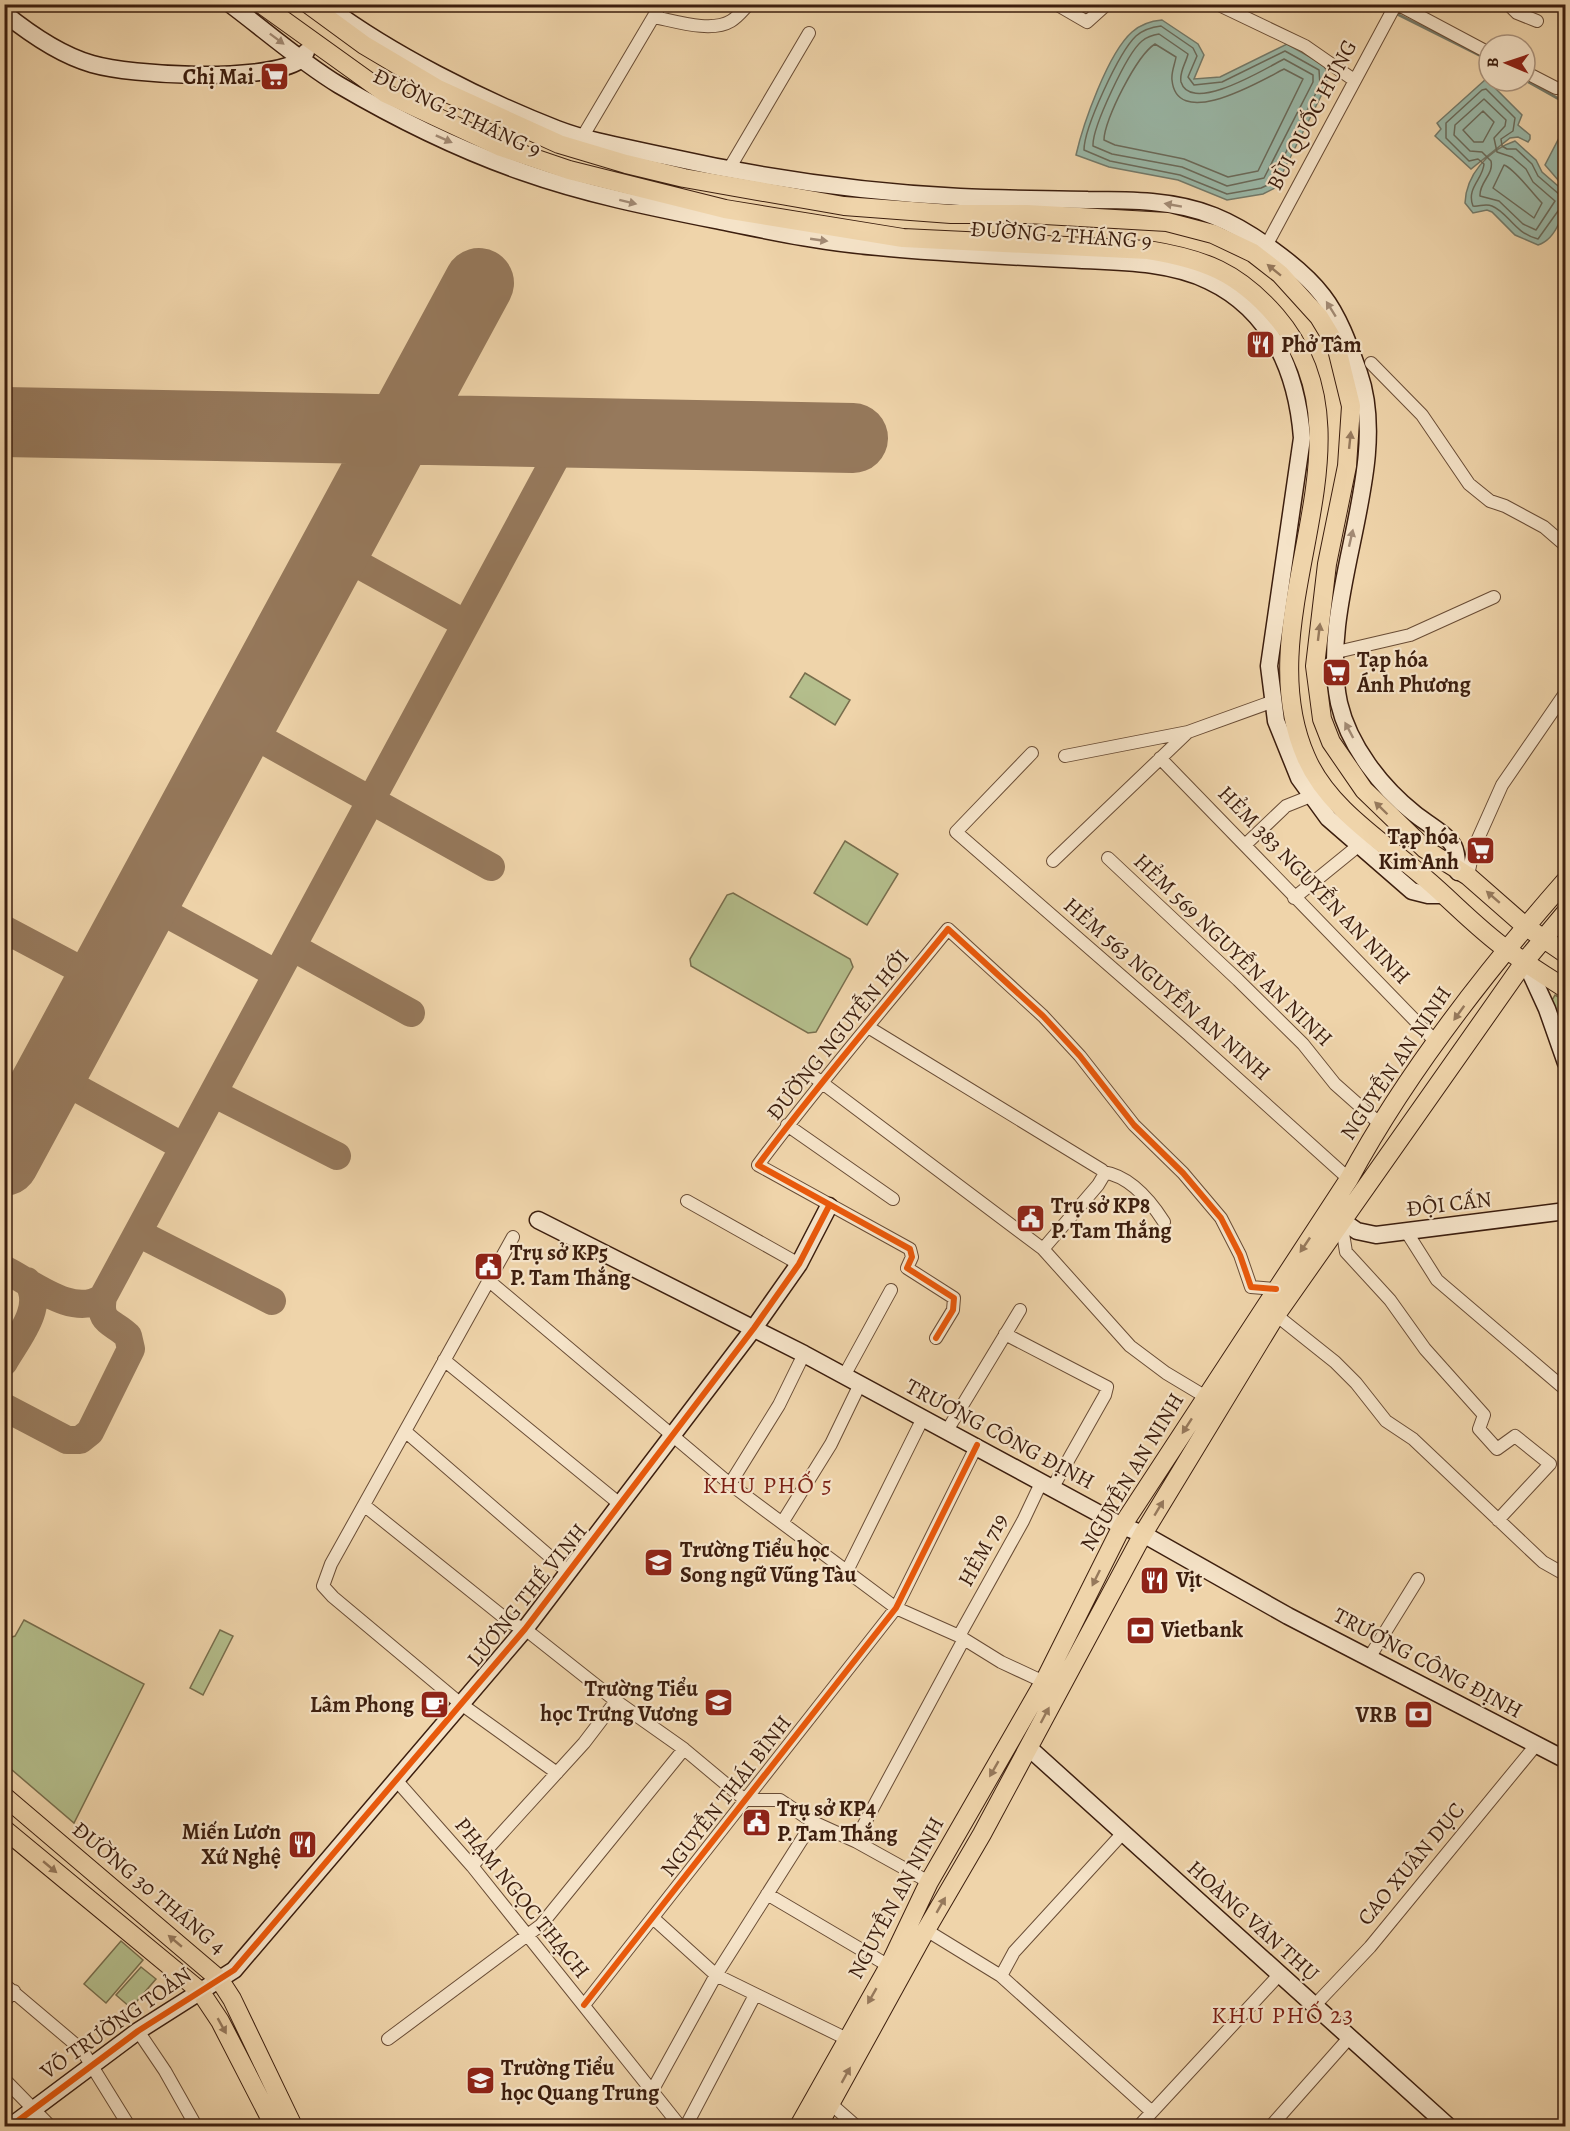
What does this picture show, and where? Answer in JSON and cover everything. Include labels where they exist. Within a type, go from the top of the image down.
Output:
[{"type":"main road","name":"ĐƯỜNG 2 THÁNG 9","points":[[230,4],[337,84],[408,122],[522,172],[571,187],[642,205],[815,239],[878,247],[1148,250],[1180,255],[1214,266],[1247,287],[1265,304],[1295,341],[1307,363],[1319,425],[1319,463],[1289,636],[1290,708],[1306,758],[1321,782],[1387,848],[1506,949],[1566,989]]},
{"type":"main road","name":"ĐƯỜNG 2 THÁNG 9","points":[[261,4],[385,93],[501,147],[569,170],[736,212],[995,250],[1163,267],[1209,281],[1254,315],[1284,356],[1299,402],[1302,438],[1272,641],[1269,681],[1276,721],[1299,778],[1328,818],[1412,891],[1428,895],[1444,895]]},
{"type":"main road","name":"ĐƯỜNG 2 THÁNG 9","points":[[308,4],[364,45],[438,88],[559,144],[684,178],[783,196],[888,209],[1143,201],[1181,206],[1216,216],[1276,251],[1321,293],[1336,316],[1361,378],[1367,417],[1366,463],[1346,562],[1337,652],[1337,687],[1345,723],[1389,791],[1454,846],[1463,874]]},
{"type":"main road","name":"ĐƯỜNG 2 THÁNG 9","points":[[324,4],[356,28],[426,67],[549,125],[583,136],[784,181],[997,206],[1167,222],[1213,234],[1253,252],[1280,274],[1319,317],[1336,345],[1351,406],[1347,466],[1328,564],[1315,666],[1322,719],[1331,742],[1364,790],[1425,849],[1463,874],[1526,926],[1566,954]]},
{"type":"main road","points":[[4,14],[72,57],[90,64],[132,72],[179,76],[258,71],[298,62],[314,42]]},
{"type":"main road","points":[[995,250],[997,206]]},
{"type":"main road","points":[[1444,895],[1463,874]]},
{"type":"main road","name":"NGUYỄN AN NINH","points":[[818,2127],[926,1930],[982,1834],[1143,1534],[1335,1215],[1349,1179],[1379,1123],[1506,949],[1566,880]]},
{"type":"main road","name":"NGUYỄN AN NINH","points":[[799,2127],[889,1966],[929,1882],[1044,1682],[1122,1526],[1276,1289],[1335,1215],[1525,961],[1566,912]]},
{"type":"main road","points":[[1525,961],[1544,1001],[1566,1063]]},
{"type":"main road","name":"LƯƠNG THẾ VINH","points":[[219,1979],[234,1970],[525,1629],[754,1328],[799,1264],[829,1206]]},
{"type":"main road","name":"ĐỘI CẤN","points":[[1335,1215],[1370,1234],[1566,1210]]},
{"type":"main road","name":"TRƯƠNG CÔNG ĐỊNH","points":[[538,1220],[754,1328],[948,1429],[1122,1526],[1143,1534],[1369,1658],[1566,1760]]},
{"type":"main road","name":"HOÀNG VĂN THỤ","points":[[1028,1747],[1448,2127]]},
{"type":"main road","name":"ĐƯỜNG 30 THÁNG 4","points":[[4,1796],[219,1979],[232,1999],[293,2127]]},
{"type":"main road","name":"ĐƯỜNG 30 THÁNG 4","points":[[4,1829],[200,1991],[220,2021],[274,2127]]},
{"type":"main road","name":"VÕ TRƯỜNG TOẢN","points":[[11,2127],[138,2031],[219,1979]]},
{"type":"street","points":[[583,136],[661,4]]},
{"type":"street","points":[[654,17],[702,25],[723,24],[732,21],[749,4]]},
{"type":"street","points":[[1056,4],[1087,21],[1107,4]]},
{"type":"street","points":[[1217,4],[1305,46],[1354,80]]},
{"type":"street","points":[[1396,4],[1477,47]]},
{"type":"street","name":"BÙI QUỐC HƯNG","points":[[1266,246],[1396,4]]},
{"type":"street","points":[[1508,4],[1517,13],[1537,21]]},
{"type":"street","points":[[729,170],[809,33]]},
{"type":"street","points":[[1537,78],[1556,88]]},
{"type":"street","points":[[1371,363],[1422,415],[1469,484],[1490,501],[1533,520],[1566,546]]},
{"type":"street","points":[[1337,652],[1410,635],[1494,597]]},
{"type":"street","points":[[1463,874],[1502,785],[1566,692]]},
{"type":"street","points":[[1065,756],[1188,732],[1274,701]]},
{"type":"street","points":[[1053,861],[1188,732]]},
{"type":"street","name":"HẺM 563 NGUYỄN AN NINH","points":[[1032,753],[956,832],[1188,1034],[1349,1179]]},
{"type":"street","name":"HẺM 383 NGUYỄN AN NINH","points":[[1160,758],[1437,1043]]},
{"type":"street","points":[[1245,845],[1286,806],[1311,796]]},
{"type":"street","points":[[1294,898],[1358,846]]},
{"type":"street","name":"HẺM 569 NGUYỄN AN NINH","points":[[1108,858],[1246,988],[1303,1044],[1335,1084],[1379,1123]]},
{"type":"street","name":"ĐƯỜNG NGUYỄN HỚI","points":[[829,1206],[758,1165],[817,1078],[868,1028],[948,929],[1043,1016],[1080,1056],[1134,1125],[1183,1173],[1221,1218],[1236,1246],[1251,1287],[1276,1289]]},
{"type":"street","points":[[868,1028],[1103,1172],[1112,1174],[1139,1191],[1152,1203],[1164,1222]]},
{"type":"street","name":"ĐƯỜNG NGUYỄN HỚI","points":[[817,1078],[1043,1249],[1130,1346],[1166,1373],[1206,1397]]},
{"type":"street","points":[[787,1125],[893,1199]]},
{"type":"street","points":[[1043,1249],[1098,1185],[1103,1172]]},
{"type":"street","points":[[687,1201],[799,1264]]},
{"type":"street","points":[[829,1206],[902,1243],[913,1254],[907,1268],[953,1296],[953,1310],[936,1338]]},
{"type":"street","points":[[1335,1215],[1346,1252],[1390,1300],[1425,1349],[1484,1415],[1479,1429],[1497,1449],[1515,1436],[1550,1464],[1498,1520]]},
{"type":"street","points":[[1406,1231],[1437,1280],[1566,1390]]},
{"type":"street","points":[[513,1237],[331,1564],[323,1586],[333,1597],[461,1704],[557,1773]]},
{"type":"street","points":[[488,1280],[730,1484],[896,1608],[961,1638],[1001,1662],[1044,1682]]},
{"type":"street","points":[[844,1376],[891,1290]]},
{"type":"street","points":[[948,1429],[1020,1310]]},
{"type":"street","points":[[1276,1315],[1335,1362],[1356,1383],[1386,1421],[1413,1439],[1543,1562],[1566,1575]]},
{"type":"street","name":"HẺM 719","points":[[855,1841],[1023,1521],[1105,1395],[1107,1388],[1105,1384],[1005,1334]]},
{"type":"street","points":[[730,1484],[779,1405],[804,1354]]},
{"type":"street","points":[[444,1360],[621,1505]]},
{"type":"street","points":[[782,1523],[831,1444],[860,1384]]},
{"type":"street","points":[[847,1571],[923,1418]]},
{"type":"street","points":[[406,1432],[569,1573]]},
{"type":"street","name":"NGUYỄN THÁI BÌNH","points":[[584,2005],[896,1608],[976,1445]]},
{"type":"street","points":[[365,1506],[510,1623],[525,1629],[616,1701],[684,1749],[745,1800],[780,1800],[813,1822],[855,1841],[929,1882]]},
{"type":"street","points":[[1369,1658],[1418,1579]]},
{"type":"street","points":[[472,1866],[557,1773],[616,1701]]},
{"type":"street","name":"CAO XUÂN DỤC","points":[[1314,2006],[1370,1947],[1536,1745]]},
{"type":"street","points":[[388,2039],[527,1936],[553,1913],[684,1749]]},
{"type":"street","name":"PHẠM NGỌC THẠCH","points":[[397,1781],[472,1866],[680,2127]]},
{"type":"street","points":[[652,2091],[716,1975],[813,1822]]},
{"type":"street","points":[[1001,1976],[1014,1952],[1122,1834]]},
{"type":"street","points":[[767,1894],[889,1966]]},
{"type":"street","points":[[652,1918],[716,1975],[847,2039]]},
{"type":"street","points":[[926,1930],[1001,1976],[1016,1992],[1152,2112]]},
{"type":"street","points":[[1139,2127],[1279,1975]]},
{"type":"street","points":[[4,2002],[9,1988],[82,2050],[94,2066],[129,2127]]},
{"type":"street","points":[[686,2127],[755,1995]]},
{"type":"street","points":[[138,2031],[165,2071],[196,2127]]},
{"type":"street","points":[[1271,2127],[1349,2038]]},
{"type":"street","points":[[4,2079],[50,2127]]},
{"type":"street","points":[[831,2104],[856,2127]]},
{"type":"green space","points":[[805,673],[850,700],[835,725],[790,697]]},
{"type":"green space","points":[[845,841],[898,874],[867,925],[814,893]]},
{"type":"green space","points":[[733,893],[850,959],[853,967],[816,1032],[808,1033],[691,966],[690,959],[727,895]]},
{"type":"green space","points":[[1555,995],[1565,1001],[1566,1048],[1552,1000]]},
{"type":"green space","points":[[24,1620],[144,1684],[74,1823],[5,1764],[5,1639],[15,1636]]},
{"type":"green space","points":[[220,1630],[233,1636],[203,1695],[190,1688]]},
{"type":"green space","points":[[121,1941],[143,1960],[106,2003],[84,1984]]},
{"type":"green space","points":[[141,1967],[156,1979],[131,2008],[116,1995]]},
{"type":"water","points":[[1162,20],[1198,44],[1204,55],[1194,79],[1220,77],[1287,44],[1324,65],[1328,76],[1326,86],[1275,188],[1263,194],[1227,200],[1178,180],[1109,167],[1076,155],[1090,108],[1114,56],[1135,29],[1146,23]]},
{"type":"water","points":[[1477,87],[1477,93],[1500,93],[1522,115],[1518,125],[1530,135],[1530,139],[1528,142],[1518,137],[1510,138],[1471,169],[1435,136],[1441,129],[1437,123]]},
{"type":"water","points":[[1565,112],[1565,188],[1545,165],[1561,134]]},
{"type":"water","points":[[1515,141],[1536,160],[1542,172],[1565,192],[1564,207],[1559,223],[1550,237],[1538,245],[1515,235],[1492,212],[1487,210],[1473,213],[1465,203],[1469,183],[1480,165],[1496,151]]},
{"type":"waterway","points":[[1395,13],[1477,54]]},
{"type":"waterway","points":[[1537,87],[1566,103]]},
{"type":"taxiway","points":[[4,1407],[67,1440],[80,1440],[90,1432],[131,1349],[128,1336],[105,1317],[102,1306],[103,1297],[569,433]]},
{"type":"taxiway","points":[[334,551],[466,624]]},
{"type":"taxiway","points":[[239,727],[491,867]]},
{"type":"taxiway","points":[[145,902],[277,974]]},
{"type":"taxiway","points":[[4,929],[102,981]]},
{"type":"taxiway","points":[[292,947],[411,1013]]},
{"type":"taxiway","points":[[51,1074],[184,1147]]},
{"type":"taxiway","points":[[213,1093],[337,1156]]},
{"type":"taxiway","points":[[138,1233],[272,1301]]},
{"type":"taxiway","points":[[4,1269],[40,1290],[67,1302],[92,1303],[103,1297]]},
{"type":"taxiway","points":[[4,1362],[32,1312],[32,1291],[27,1281]]},
{"type":"runway","points":[[4,1161],[479,283]]},
{"type":"runway","points":[[4,422],[853,438]]},
{"type":"cycle path","points":[[936,1338],[953,1310],[954,1298],[907,1268],[912,1257],[910,1249],[758,1165],[948,929],[1043,1016],[1080,1056],[1134,1125],[1183,1173],[1221,1218],[1240,1255],[1251,1287],[1276,1289]]},
{"type":"cycle path","points":[[11,2126],[138,2031],[234,1970],[525,1629],[754,1328],[799,1264],[829,1206]]},
{"type":"cycle path","points":[[584,2005],[896,1608],[977,1445]]},
{"type":"place","name":"Chị Mai","points":[[275,77]]},
{"type":"place","name":"Phở Tâm","points":[[1260,345]]},
{"type":"place","name":"Tạp hóa Ánh Phương","points":[[1336,673]]},
{"type":"place","name":"Tạp hóa Kim Anh","points":[[1480,850]]},
{"type":"place","name":"Trụ sở KP8 P. Tam Thắng","points":[[1030,1219]]},
{"type":"place","name":"Trụ sở KP5 P. Tam Thắng","points":[[489,1266]]},
{"type":"place","name":"Trường Tiểu học Song ngữ Vũng Tàu","points":[[659,1563]]},
{"type":"place","name":"Vịt","points":[[1155,1580]]},
{"type":"place","name":"Vietbank","points":[[1140,1630]]},
{"type":"place","name":"Trường Tiểu học Trưng Vương","points":[[719,1702]]},
{"type":"place","name":"Lâm Phong","points":[[435,1705]]},
{"type":"place","name":"VRB","points":[[1418,1715]]},
{"type":"place","name":"Trụ sở KP4 P. Tam Thắng","points":[[756,1822]]},
{"type":"place","name":"Miến Lươn Xứ Nghệ","points":[[302,1845]]},
{"type":"place","name":"Trường Tiểu học Quang Trung","points":[[480,2081]]},
{"type":"district","name":"KHU PHỐ 5","points":[[768,1485]]},
{"type":"district","name":"KHU PHỐ 23","points":[[1283,2015]]}]
